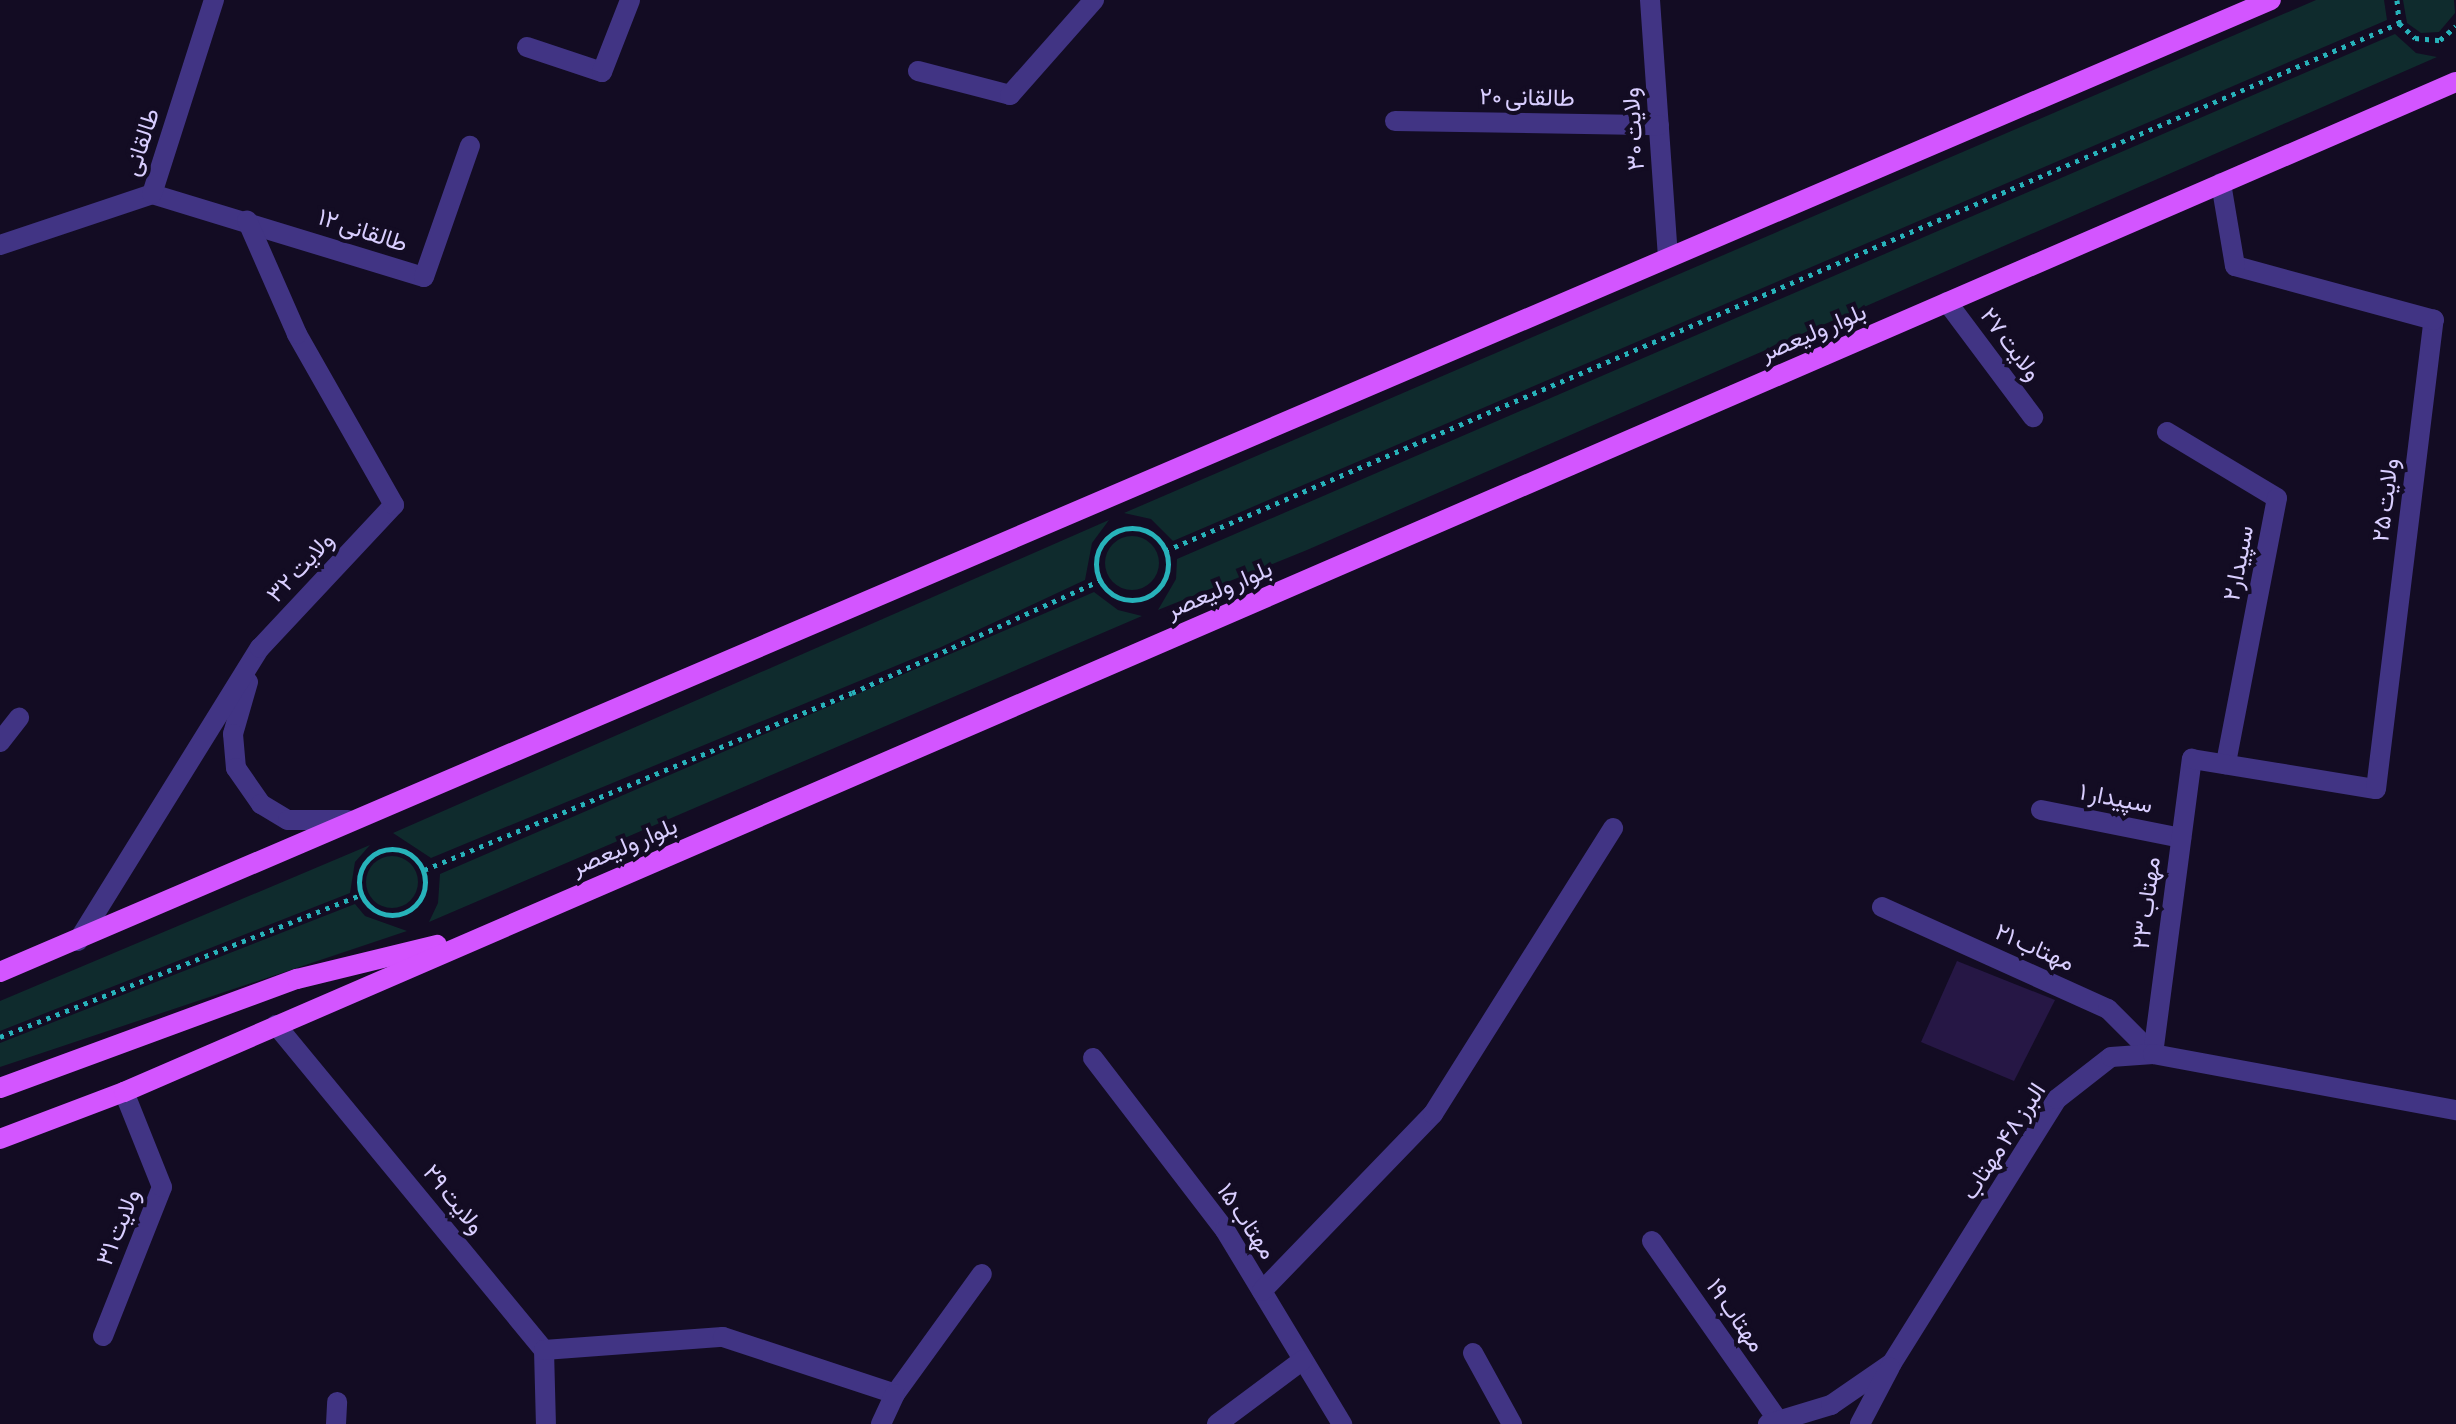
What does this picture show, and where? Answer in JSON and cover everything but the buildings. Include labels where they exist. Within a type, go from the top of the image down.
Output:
[{"type":"main road","points":[[0,972],[1668,255],[2271,0]]},
{"type":"main road","name":"بلوار ولیعصر","points":[[0,1139],[124,1092],[2456,82]]},
{"type":"main road","points":[[0,1088],[297,979],[495,930]]},
{"type":"street","name":"طالقانی","points":[[0,245],[152,194],[214,0]]},
{"type":"street","points":[[527,47],[602,72],[630,0]]},
{"type":"street","name":"ولایت ۳۰","points":[[1650,0],[1668,255]]},
{"type":"street","points":[[918,71],[1010,95],[1092,1]]},
{"type":"street","name":"طالقانی ۲۰","points":[[1395,121],[1659,125]]},
{"type":"street","name":"طالقانی ۱۲","points":[[152,194],[247,220],[424,277],[470,146]]},
{"type":"street","name":"ولایت ۲۵","points":[[2192,759],[2376,789],[2434,320],[2235,266],[2221,183]]},
{"type":"street","name":"ولایت ۳۲","points":[[78,941],[260,648],[394,505],[297,334],[247,220]]},
{"type":"street","name":"ولایت ٢٧","points":[[1947,302],[2033,417]]},
{"type":"street","name":"سپیدار۲","points":[[2167,432],[2277,498],[2226,764]]},
{"type":"street","points":[[260,648],[233,734],[236,768],[261,804],[288,820],[348,820]]},
{"type":"street","points":[[0,742],[19,718]]},
{"type":"street","name":"مهتاب ۲٣","points":[[2153,1054],[2192,759]]},
{"type":"street","name":"سپیدار ۱","points":[[2041,810],[2181,838]]},
{"type":"street","points":[[1262,1291],[1433,1114],[1613,828]]},
{"type":"street","name":"مهتاب ٢١","points":[[1882,907],[2108,1009],[2153,1054]]},
{"type":"street","name":"ولایت ٢٩","points":[[276,1025],[544,1350]]},
{"type":"street","name":"البرز ۴۸ مهتاب","points":[[1772,1421],[1831,1405],[1892,1363],[2057,1099],[2111,1057],[2153,1054],[2456,1110]]},
{"type":"street","name":"مهتاب ۱۵","points":[[1093,1058],[1225,1230],[1342,1424]]},
{"type":"street","name":"ولایت ۳۱","points":[[103,1336],[162,1187],[124,1092]]},
{"type":"street","name":"مهتاب ۱۹","points":[[1652,1241],[1772,1421]]},
{"type":"street","points":[[881,1424],[895,1394],[982,1274]]},
{"type":"street","points":[[546,1424],[544,1350],[723,1337],[895,1394]]},
{"type":"street","points":[[1473,1353],[1512,1424]]},
{"type":"street","points":[[1217,1424],[1303,1360]]},
{"type":"street","points":[[1860,1424],[1892,1363]]},
{"type":"street","points":[[336,1424],[337,1402]]},
{"type":"path","points":[[2397,0],[2399,23],[2406,32],[2426,41],[2440,40],[2456,26]]},
{"type":"path","points":[[1165,551],[2399,23]]},
{"type":"path","points":[[1118,530],[1148,531],[1165,551],[1164,581],[1145,598],[1115,595],[1101,580],[1100,547],[1118,530]]},
{"type":"path","points":[[424,870],[852,693],[1101,580]]},
{"type":"path","points":[[381,851],[404,851],[424,870],[424,893],[405,913],[382,915],[361,895],[360,871],[381,851]]},
{"type":"path","points":[[0,1037],[361,895]]},
{"type":"green space","points":[[2316,0],[2384,0],[2387,20],[1173,541],[1151,519],[1124,513]]},
{"type":"green space","points":[[2403,0],[2454,0],[2455,13],[2439,32],[2421,33],[2407,23]]},
{"type":"green space","points":[[2395,34],[2416,53],[2437,57],[1307,550],[1158,610],[1176,579],[1177,559]]},
{"type":"green space","points":[[1109,520],[1092,543],[1085,580],[939,648],[431,858],[393,833]]},
{"type":"green space","points":[[1132,536],[1151,544],[1159,563],[1151,582],[1132,590],[1113,582],[1105,563],[1113,544]]},
{"type":"green space","points":[[1094,592],[1118,610],[1142,616],[429,922],[438,903],[440,874]]},
{"type":"green space","points":[[370,845],[355,862],[350,893],[0,1031],[0,1001]]},
{"type":"green space","points":[[392,856],[410,864],[418,882],[410,900],[392,908],[374,900],[366,882],[374,864]]},
{"type":"green space","points":[[355,904],[365,916],[407,931],[0,1067],[0,1043]]}]
